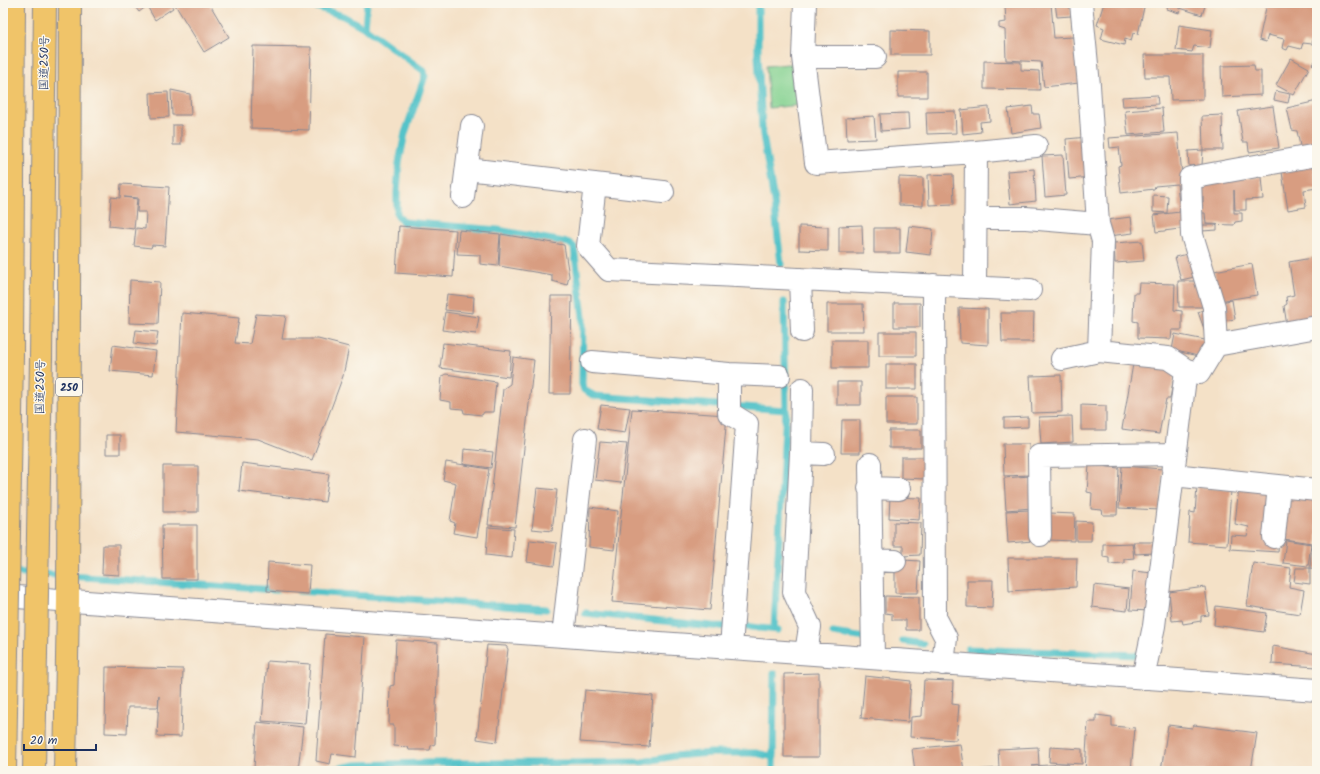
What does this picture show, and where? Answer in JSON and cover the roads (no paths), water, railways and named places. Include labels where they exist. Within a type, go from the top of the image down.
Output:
[{"type":"highway","points":[[6,771],[12,355],[14,3]]},
{"type":"highway","name":"国道250号","points":[[34,771],[45,3]]},
{"type":"highway","name":"250","points":[[65,771],[68,601],[70,3]]},
{"type":"street","points":[[805,3],[803,57],[816,163],[976,152],[1036,146]]},
{"type":"street","points":[[1081,3],[1089,85],[1098,224],[1103,241],[1099,351]]},
{"type":"street","points":[[803,57],[875,57]]},
{"type":"street","points":[[463,197],[468,169],[472,126]]},
{"type":"street","points":[[975,287],[976,152]]},
{"type":"street","points":[[1062,360],[1099,351],[1168,358],[1186,370],[1199,373],[1216,345],[1214,307],[1192,235],[1190,178],[1317,155]]},
{"type":"street","points":[[468,169],[663,192]]},
{"type":"street","points":[[595,184],[588,246],[609,270],[1030,290]]},
{"type":"street","points":[[975,218],[1026,218],[1098,224]]},
{"type":"street","points":[[800,279],[802,331]]},
{"type":"street","points":[[934,285],[935,617],[946,638],[943,664]]},
{"type":"street","points":[[1216,345],[1317,327]]},
{"type":"street","points":[[592,362],[729,394],[779,376]]},
{"type":"street","points":[[1143,678],[1154,626],[1186,370]]},
{"type":"street","points":[[802,389],[801,453],[794,592],[810,627],[806,654]]},
{"type":"street","points":[[729,394],[747,424],[732,634]]},
{"type":"street","points":[[563,636],[585,439]]},
{"type":"street","points":[[801,453],[824,454]]},
{"type":"street","points":[[1040,535],[1039,456],[1174,465],[1279,486],[1317,490]]},
{"type":"street","points":[[870,464],[873,658]]},
{"type":"street","points":[[1274,536],[1279,486]]},
{"type":"street","points":[[870,488],[900,489]]},
{"type":"street","points":[[872,560],[895,561]]},
{"type":"street","points":[[3,596],[563,636],[732,634],[806,654],[1317,690]]},
{"type":"waterway","points":[[304,3],[343,16],[365,28],[367,3]]},
{"type":"waterway","points":[[758,3],[758,54],[762,129],[774,202],[781,264]]},
{"type":"waterway","points":[[365,28],[424,71],[425,76],[405,133],[399,163],[397,214],[403,222],[498,230],[569,243],[574,247],[583,317],[582,384],[584,390],[595,396],[786,410]]},
{"type":"waterway","points":[[774,629],[786,410],[784,302]]},
{"type":"waterway","points":[[11,572],[276,590]]},
{"type":"waterway","points":[[299,591],[546,609]]},
{"type":"waterway","points":[[585,613],[712,626],[751,627],[778,630]]},
{"type":"waterway","points":[[833,633],[865,638]]},
{"type":"waterway","points":[[903,641],[923,644]]},
{"type":"waterway","points":[[968,649],[1139,655]]},
{"type":"waterway","points":[[773,771],[774,673]]},
{"type":"waterway","points":[[324,771],[356,765],[427,763],[643,762],[674,756],[711,753],[756,753],[774,757]]}]
